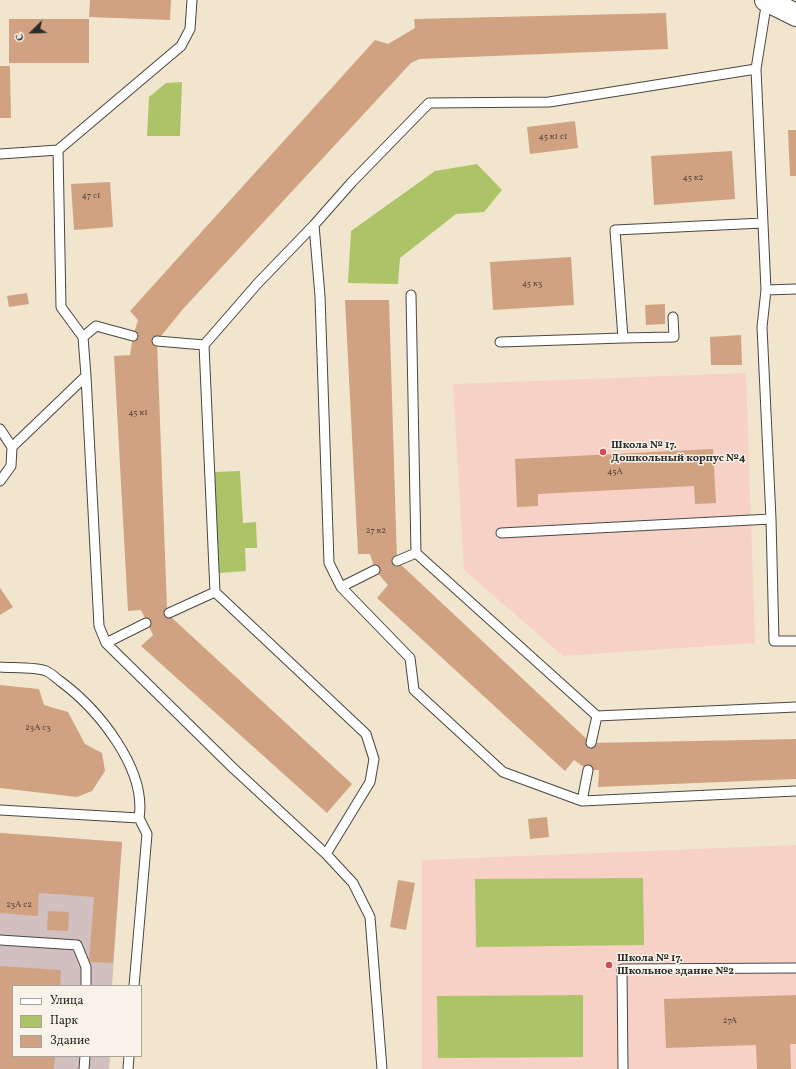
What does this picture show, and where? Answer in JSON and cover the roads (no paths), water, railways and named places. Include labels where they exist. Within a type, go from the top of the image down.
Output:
[{"type":"main road","points":[[767,0],[796,15]]},
{"type":"lane","points":[[0,154],[58,150],[181,46],[190,29],[192,0]]},
{"type":"lane","points":[[767,0],[756,69],[766,290],[762,327],[771,519],[774,641],[796,641]]},
{"type":"lane","points":[[326,854],[370,782],[374,760],[366,734],[216,592],[204,345],[258,283],[314,225],[352,182],[429,103],[549,102],[756,69]]},
{"type":"lane","points":[[58,150],[61,307],[83,337],[99,626],[106,643],[233,768],[326,854],[353,883],[370,917],[382,1069]]},
{"type":"lane","points":[[622,338],[615,230],[695,225],[763,223]]},
{"type":"lane","points":[[314,225],[320,296],[329,563],[341,587],[410,658],[414,690],[503,772],[582,801],[796,791]]},
{"type":"lane","points":[[766,290],[796,289]]},
{"type":"lane","points":[[410,295],[416,553],[597,716],[796,707]]},
{"type":"lane","points":[[500,342],[674,337],[673,317]]},
{"type":"lane","points":[[83,337],[96,326],[133,336]]},
{"type":"lane","points":[[157,341],[204,345]]},
{"type":"lane","points":[[12,448],[86,376]]},
{"type":"lane","points":[[0,429],[12,448],[11,466],[0,481]]},
{"type":"lane","points":[[501,533],[771,519]]},
{"type":"lane","points":[[397,561],[416,553]]},
{"type":"lane","points":[[341,587],[375,570]]},
{"type":"lane","points":[[169,612],[216,592]]},
{"type":"lane","points":[[106,643],[146,623]]},
{"type":"lane","points":[[0,668],[45,670],[76,692],[118,741],[135,778],[141,806],[139,818],[147,834],[134,985]]},
{"type":"lane","points":[[591,743],[597,716]]},
{"type":"lane","points":[[582,801],[588,770]]},
{"type":"lane","points":[[0,810],[139,818]]},
{"type":"lane","points":[[0,940],[77,945],[86,967],[86,985]]},
{"type":"lane","points":[[623,1069],[622,969],[796,968]]},
{"type":"lane","points":[[84,1069],[85,1057]]},
{"type":"lane","points":[[128,1069],[129,1057]]},
{"type":"place","name":"Школа № 17. Дошкольный корпус №4","points":[[603,452]]},
{"type":"place","name":"Школа № 17. Школьное здание №2","points":[[609,965]]}]
